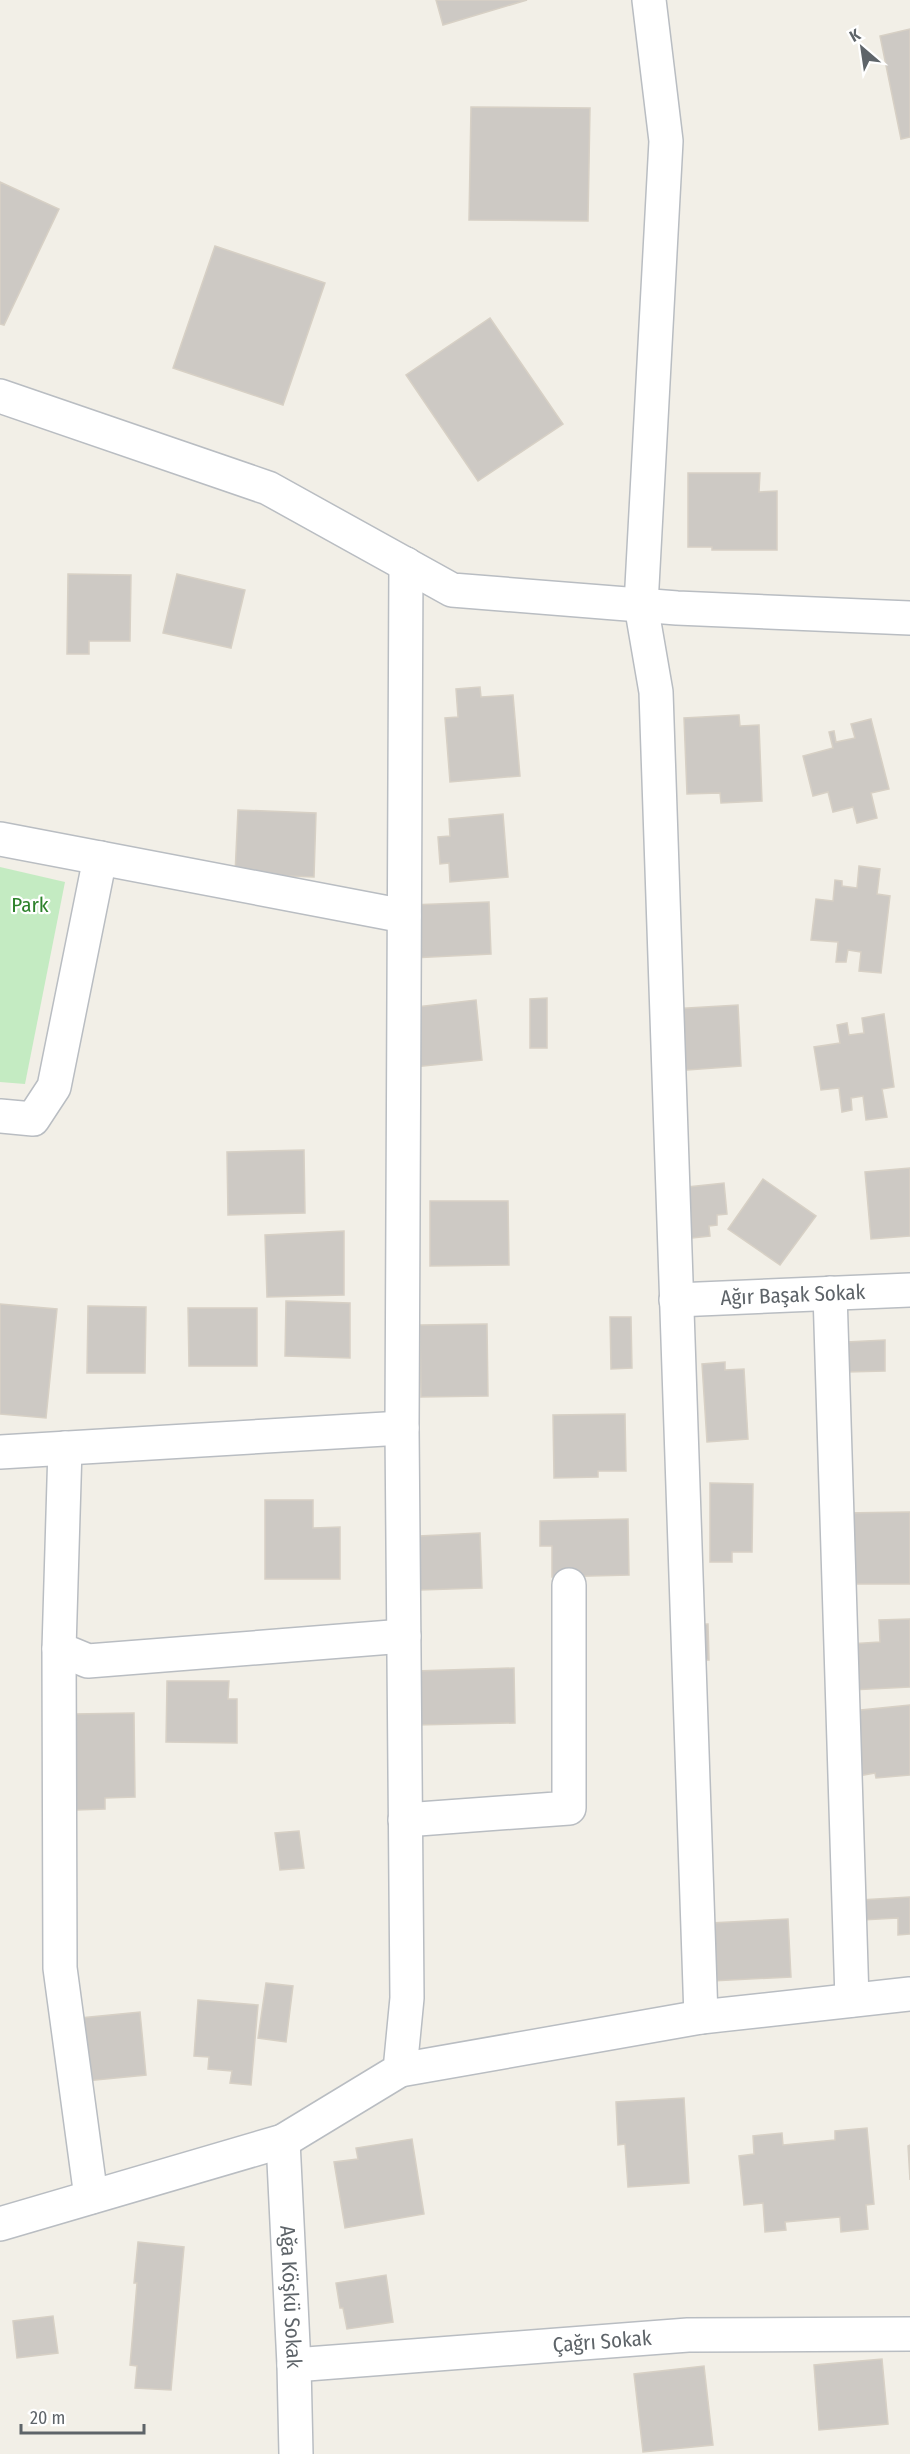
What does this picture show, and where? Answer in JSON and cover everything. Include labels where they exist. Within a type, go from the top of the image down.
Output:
[{"type":"street","points":[[650,0],[666,141],[641,605],[656,692],[701,2017]]},
{"type":"street","points":[[0,396],[268,488],[452,590],[641,605],[910,618]]},
{"type":"street","points":[[400,2070],[407,1998],[402,1428],[406,564]]},
{"type":"street","points":[[0,839],[404,916]]},
{"type":"street","points":[[0,1116],[33,1119],[54,1087],[100,858]]},
{"type":"street","name":"Ağır Başak Sokak","points":[[676,1300],[910,1290]]},
{"type":"street","points":[[830,1293],[852,2000]]},
{"type":"street","points":[[0,1452],[402,1428]]},
{"type":"street","points":[[65,1448],[59,1649],[60,1968],[91,2197]]},
{"type":"street","points":[[405,1820],[569,1809],[569,1585]]},
{"type":"street","points":[[59,1649],[88,1661],[404,1636]]},
{"type":"street","points":[[0,2224],[282,2140],[400,2070],[701,2017],[910,1994]]},
{"type":"street","name":"Ağa Köşkü Sokak","points":[[282,2140],[294,2366],[296,2454]]},
{"type":"street","name":"Çağrı Sokak","points":[[294,2366],[688,2335],[910,2334]]},
{"type":"green space","name":"Park","points":[[0,867],[65,882],[25,1084],[0,1082]]},
{"type":"building","points":[[436,0],[527,0],[443,25]]},
{"type":"building","points":[[910,29],[910,137],[901,139],[880,36]]},
{"type":"building","points":[[471,107],[590,108],[588,221],[469,220]]},
{"type":"building","points":[[0,182],[59,209],[4,325],[0,324]]},
{"type":"building","points":[[215,246],[325,283],[283,405],[173,368]]},
{"type":"building","points":[[490,318],[563,424],[478,481],[406,375]]},
{"type":"building","points":[[688,473],[760,473],[759,492],[777,491],[777,550],[712,550],[712,547],[688,547]]},
{"type":"building","points":[[68,574],[131,575],[130,641],[89,641],[89,654],[67,654]]},
{"type":"building","points":[[177,574],[245,590],[231,648],[163,633]]},
{"type":"building","points":[[480,687],[481,697],[513,695],[520,776],[450,782],[445,718],[458,717],[456,689]]},
{"type":"building","points":[[739,715],[740,726],[759,725],[762,801],[721,803],[720,793],[687,794],[684,718]]},
{"type":"building","points":[[871,719],[889,789],[871,793],[877,818],[857,823],[853,807],[833,812],[828,792],[813,796],[803,756],[833,748],[829,732],[834,731],[836,742],[855,738],[851,724]]},
{"type":"building","points":[[238,810],[316,813],[314,877],[235,874]]},
{"type":"building","points":[[503,814],[508,877],[450,882],[449,863],[440,864],[438,837],[450,836],[449,819]]},
{"type":"building","points":[[859,866],[880,869],[877,894],[890,896],[881,973],[859,971],[861,952],[848,950],[846,962],[836,962],[838,942],[811,940],[816,899],[833,901],[835,880],[842,881],[842,886],[857,888]]},
{"type":"building","points":[[489,902],[491,954],[412,958],[410,905]]},
{"type":"building","points":[[547,998],[547,1048],[530,1048],[530,999]]},
{"type":"building","points":[[476,1000],[482,1060],[414,1067],[408,1008]]},
{"type":"building","points":[[738,1005],[741,1066],[674,1071],[671,1009]]},
{"type":"building","points":[[884,1014],[894,1087],[882,1089],[887,1117],[866,1120],[863,1096],[851,1098],[852,1110],[842,1112],[839,1088],[821,1090],[814,1047],[840,1043],[837,1025],[847,1023],[849,1035],[864,1033],[862,1018]]},
{"type":"building","points":[[304,1150],[305,1213],[228,1215],[227,1152]]},
{"type":"building","points":[[910,1168],[910,1236],[871,1239],[865,1172]]},
{"type":"building","points":[[763,1179],[816,1216],[780,1265],[728,1229]]},
{"type":"building","points":[[724,1183],[727,1214],[717,1215],[717,1225],[709,1226],[710,1236],[683,1239],[678,1188]]},
{"type":"building","points":[[430,1201],[508,1201],[509,1265],[430,1266]]},
{"type":"building","points":[[344,1231],[344,1295],[267,1297],[265,1235]]},
{"type":"building","points":[[286,1301],[350,1303],[350,1358],[285,1356]]},
{"type":"building","points":[[0,1304],[57,1309],[46,1418],[0,1414]]},
{"type":"building","points":[[88,1306],[146,1307],[145,1373],[87,1373]]},
{"type":"building","points":[[188,1308],[257,1308],[257,1366],[189,1366]]},
{"type":"building","points":[[610,1317],[631,1317],[632,1368],[611,1369]]},
{"type":"building","points":[[487,1324],[488,1396],[421,1397],[420,1325]]},
{"type":"building","points":[[885,1340],[885,1371],[847,1372],[847,1342]]},
{"type":"building","points":[[725,1362],[725,1370],[744,1369],[748,1439],[707,1442],[702,1364]]},
{"type":"building","points":[[625,1414],[626,1471],[598,1471],[598,1477],[554,1478],[553,1415]]},
{"type":"building","points":[[710,1483],[753,1484],[752,1552],[732,1552],[732,1562],[710,1562]]},
{"type":"building","points":[[265,1500],[313,1500],[313,1528],[340,1527],[340,1579],[265,1579]]},
{"type":"building","points":[[910,1512],[910,1584],[843,1584],[843,1513]]},
{"type":"building","points":[[628,1519],[629,1575],[552,1577],[552,1546],[540,1546],[540,1521]]},
{"type":"building","points":[[480,1533],[482,1588],[420,1590],[419,1536]]},
{"type":"building","points":[[910,1619],[910,1687],[851,1690],[849,1644],[880,1642],[879,1620]]},
{"type":"building","points":[[708,1624],[709,1660],[690,1660],[689,1625]]},
{"type":"building","points":[[514,1668],[515,1723],[416,1725],[415,1671]]},
{"type":"building","points":[[167,1681],[229,1681],[228,1699],[237,1699],[237,1743],[166,1742]]},
{"type":"building","points":[[910,1705],[910,1775],[876,1778],[875,1773],[858,1776],[851,1711]]},
{"type":"building","points":[[134,1713],[135,1797],[105,1798],[105,1809],[76,1810],[74,1714]]},
{"type":"building","points":[[299,1831],[304,1868],[280,1870],[275,1833]]},
{"type":"building","points":[[910,1897],[910,1934],[898,1935],[898,1918],[862,1920],[860,1900]]},
{"type":"building","points":[[788,1919],[791,1977],[712,1981],[710,1923]]},
{"type":"building","points":[[266,1983],[293,1986],[286,2042],[258,2038]]},
{"type":"building","points":[[198,2000],[258,2005],[251,2085],[230,2083],[232,2071],[208,2069],[209,2057],[194,2056]]},
{"type":"building","points":[[140,2012],[146,2075],[86,2081],[80,2018]]},
{"type":"building","points":[[684,2098],[689,2183],[628,2187],[625,2144],[618,2145],[616,2102]]},
{"type":"building","points":[[867,2128],[874,2204],[866,2205],[868,2229],[841,2232],[840,2217],[785,2222],[786,2230],[765,2232],[763,2203],[744,2205],[739,2156],[754,2154],[753,2136],[782,2133],[783,2145],[835,2140],[835,2131]]},
{"type":"building","points":[[412,2139],[424,2214],[345,2228],[334,2162],[358,2159],[356,2148]]},
{"type":"building","points":[[910,2145],[910,2180],[908,2146]]},
{"type":"building","points":[[138,2242],[184,2247],[171,2390],[135,2388],[137,2366],[130,2365]]},
{"type":"building","points":[[386,2275],[393,2322],[347,2329],[343,2308],[340,2308],[336,2283]]},
{"type":"building","points":[[53,2316],[58,2353],[17,2358],[13,2321]]},
{"type":"building","points":[[882,2359],[888,2424],[819,2430],[814,2365]]},
{"type":"building","points":[[704,2366],[713,2445],[643,2452],[634,2374]]}]
